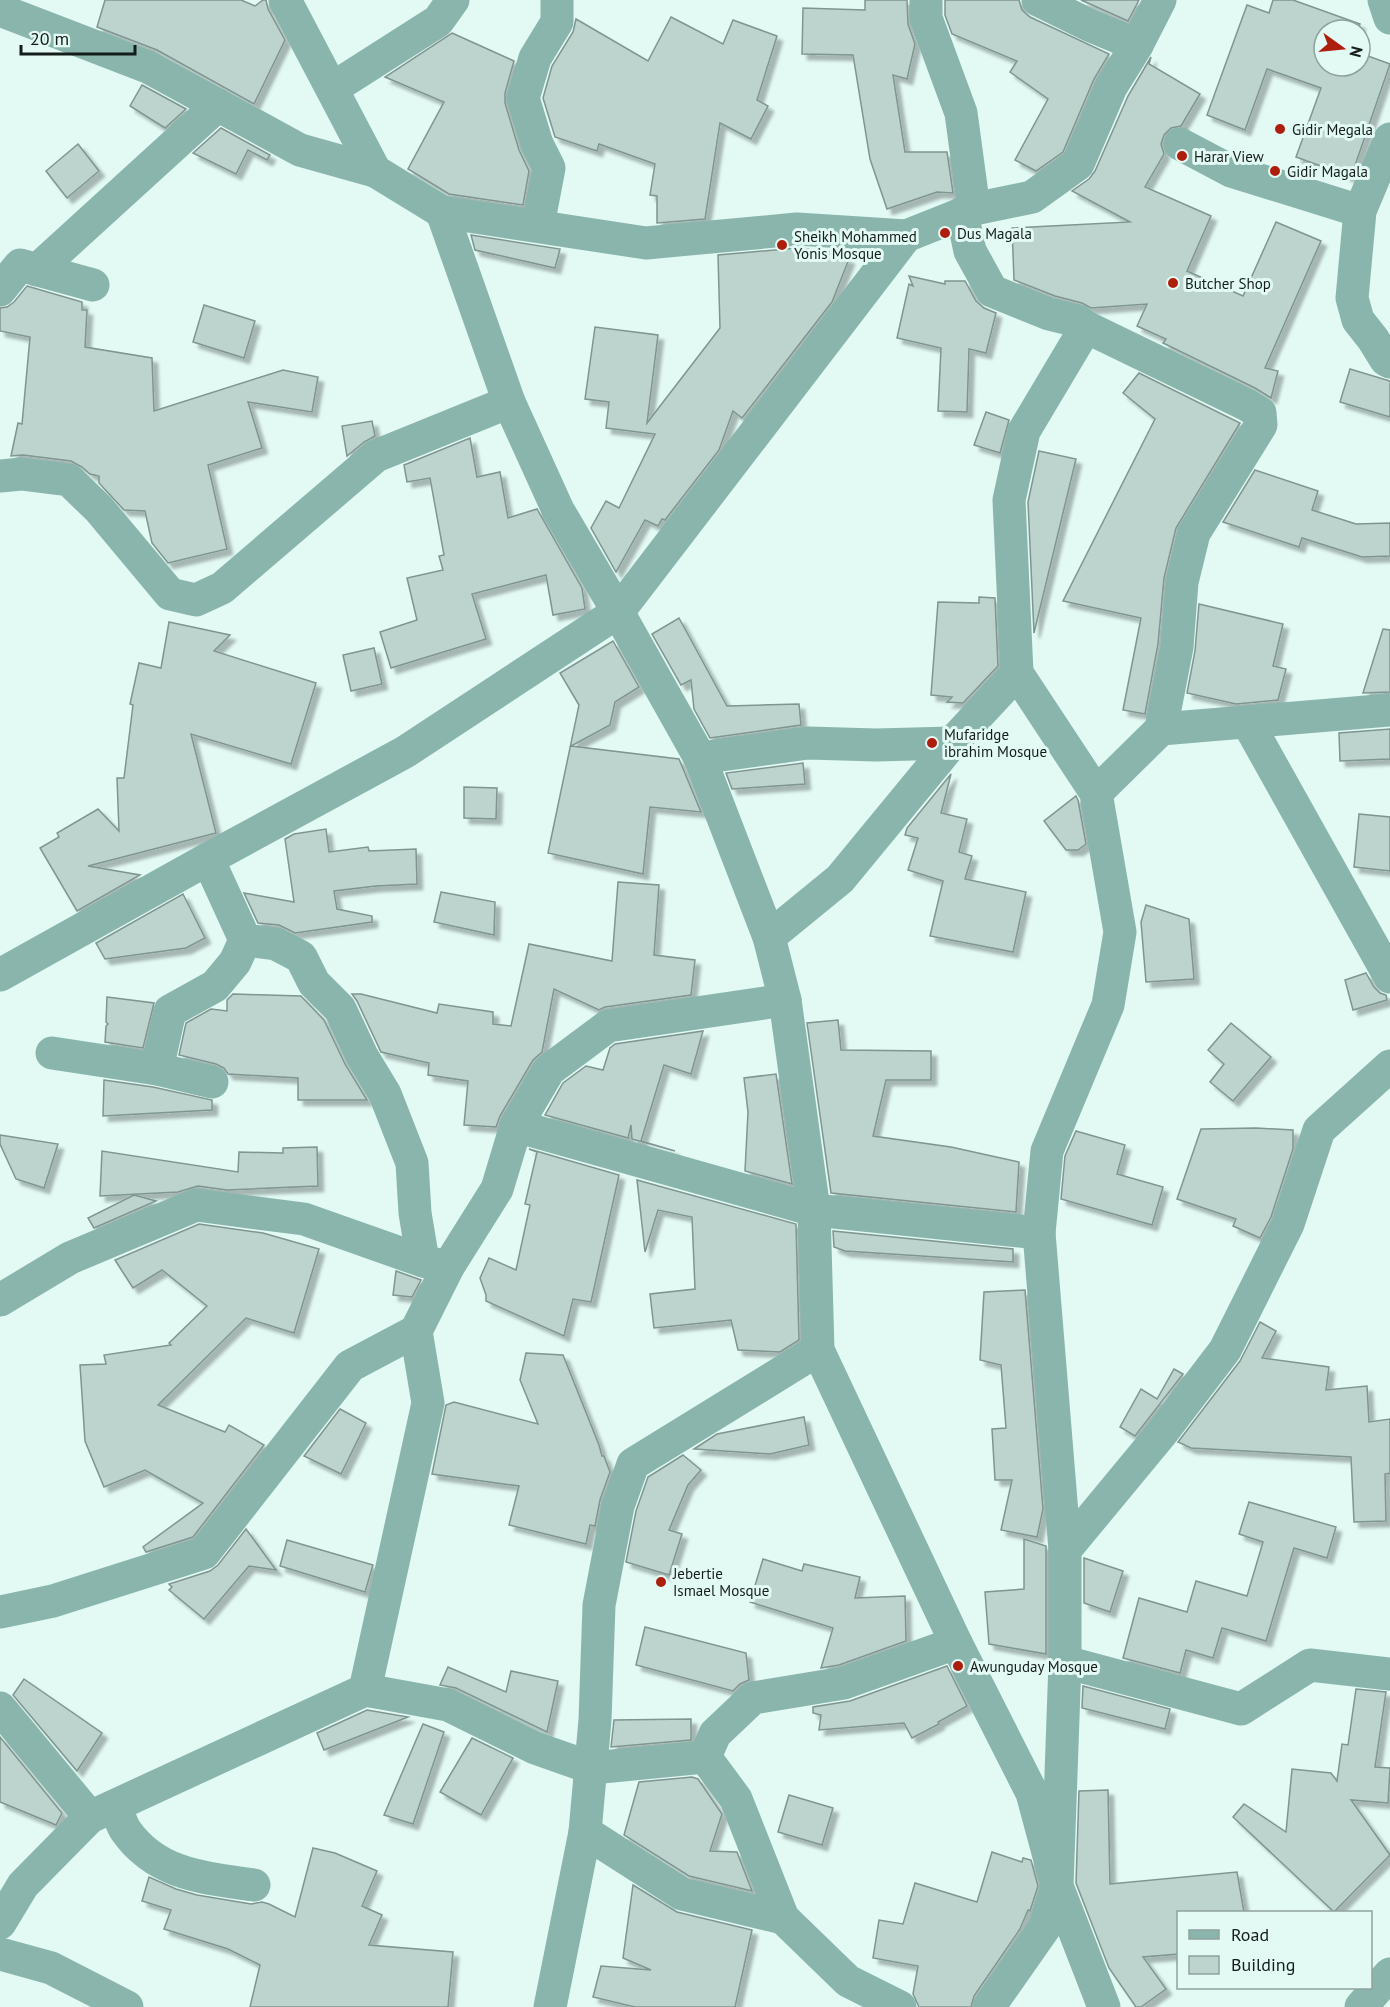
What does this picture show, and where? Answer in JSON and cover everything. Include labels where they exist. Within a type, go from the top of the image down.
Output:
[{"type":"street","points":[[285,0],[375,171]]},
{"type":"street","points":[[333,88],[438,21],[453,0]]},
{"type":"street","points":[[538,225],[549,168],[537,144],[523,98],[535,58],[557,22],[557,0]]},
{"type":"street","points":[[926,0],[926,18],[961,113],[970,250],[992,291],[1049,314],[1078,321],[1260,413],[1261,425],[1194,533],[1182,582],[1177,647],[1161,729],[1096,793]]},
{"type":"street","points":[[1038,0],[1137,45]]},
{"type":"street","points":[[0,10],[148,67],[300,150],[375,171],[442,212],[646,243],[797,229],[906,236],[968,211],[1032,197],[1078,164],[1111,87],[1137,45],[1160,0]]},
{"type":"street","points":[[1384,0],[1390,18]]},
{"type":"street","points":[[37,270],[218,105]]},
{"type":"street","points":[[1389,358],[1358,320],[1352,297],[1360,211],[1390,139]]},
{"type":"street","points":[[1180,144],[1231,171],[1360,211]]},
{"type":"street","points":[[442,212],[509,402],[558,510],[700,758],[769,937],[784,1000],[814,1210],[818,1350],[956,1643],[1032,1793],[1057,1886],[1104,2007]]},
{"type":"street","points":[[0,975],[405,752],[618,612],[906,236]]},
{"type":"street","points":[[0,290],[20,265],[93,285]]},
{"type":"street","points":[[989,2007],[1045,1927],[1057,1886],[1065,1662],[1065,1550],[1039,1233],[1047,1151],[1108,1005],[1120,933],[1096,793],[1017,673],[1009,500],[1024,431],[1086,327]]},
{"type":"street","points":[[0,476],[21,474],[69,480],[99,509],[170,594],[196,600],[222,588],[376,456],[509,402]]},
{"type":"street","points":[[769,937],[840,879],[951,743],[1017,673]]},
{"type":"street","points":[[1161,729],[1390,710]]},
{"type":"street","points":[[1248,723],[1390,977]]},
{"type":"street","points":[[700,758],[808,743],[876,745],[951,743]]},
{"type":"street","points":[[157,1069],[170,1011],[216,986],[235,963],[245,940],[208,859]]},
{"type":"street","points":[[245,940],[276,944],[301,957],[314,983],[340,1009],[362,1056],[385,1094],[412,1163],[415,1213],[436,1264]]},
{"type":"street","points":[[365,1690],[428,1403],[416,1331],[436,1264],[497,1189],[516,1126],[549,1070],[608,1026],[784,1000]]},
{"type":"street","points":[[52,1053],[157,1069],[212,1082]]},
{"type":"street","points":[[1065,1550],[1161,1434],[1225,1350],[1288,1224],[1319,1130],[1390,1066]]},
{"type":"street","points":[[516,1126],[814,1210],[1039,1233]]},
{"type":"street","points":[[0,1300],[70,1258],[196,1205],[304,1219],[436,1264]]},
{"type":"street","points":[[0,1612],[53,1601],[204,1553],[350,1366],[416,1331]]},
{"type":"street","points":[[550,2007],[585,1832],[596,1720],[599,1605],[618,1506],[633,1464],[818,1350]]},
{"type":"street","points":[[705,1757],[715,1734],[753,1698],[844,1683],[956,1643]]},
{"type":"street","points":[[1065,1662],[1241,1709],[1310,1665],[1390,1674]]},
{"type":"street","points":[[0,1923],[23,1885],[103,1811],[365,1690],[448,1705],[535,1749],[592,1768],[705,1757]]},
{"type":"street","points":[[0,1708],[125,1830],[141,1850],[171,1869],[205,1878],[254,1885]]},
{"type":"street","points":[[705,1757],[736,1799],[783,1918],[848,1981],[900,2007]]},
{"type":"street","points":[[585,1832],[682,1894],[783,1918]]},
{"type":"street","points":[[0,1954],[51,1968],[127,2007]]},
{"type":"street","points":[[1361,2007],[1390,1974]]},
{"type":"building","points":[[105,0],[241,0],[255,6],[266,0],[268,9],[285,40],[254,104],[157,50],[97,27]]},
{"type":"building","points":[[865,0],[907,0],[908,24],[915,44],[907,79],[893,75],[905,152],[947,152],[953,193],[937,192],[887,209],[870,159],[853,55],[802,54],[803,8],[865,10]]},
{"type":"building","points":[[945,0],[1019,0],[1022,10],[1030,17],[1109,54],[1094,79],[1063,152],[1036,171],[1015,160],[1048,99],[1010,72],[1017,61],[952,34],[945,15]]},
{"type":"building","points":[[1081,0],[1139,0],[1128,21]]},
{"type":"building","points":[[1273,0],[1293,0],[1343,18],[1312,18],[1312,78],[1372,78],[1372,57],[1390,64],[1351,177],[1296,157],[1321,88],[1267,69],[1245,130],[1207,115],[1247,5],[1269,13]]},
{"type":"building","points":[[671,17],[723,44],[733,20],[777,36],[757,100],[768,106],[751,139],[720,123],[705,219],[657,223],[657,196],[650,195],[655,164],[599,144],[597,151],[555,137],[543,98],[552,66],[573,32],[576,19],[648,61]]},
{"type":"building","points":[[452,33],[514,61],[505,93],[505,103],[519,150],[529,171],[523,205],[449,194],[408,169],[444,102],[385,77]]},
{"type":"building","points":[[1151,57],[1149,64],[1200,94],[1181,126],[1171,128],[1164,135],[1161,144],[1164,154],[1145,187],[1211,216],[1187,271],[1243,296],[1276,222],[1321,241],[1265,368],[1278,371],[1271,398],[1163,343],[1166,339],[1137,326],[1147,304],[1091,308],[1014,280],[1012,228],[1130,222],[1072,191],[1089,179],[1095,171],[1128,96]]},
{"type":"building","points":[[142,85],[186,109],[165,128],[130,106]]},
{"type":"building","points":[[221,128],[270,155],[267,160],[248,150],[236,174],[193,153]]},
{"type":"building","points":[[78,144],[99,171],[67,198],[46,171]]},
{"type":"building","points":[[471,235],[560,249],[555,268],[475,250]]},
{"type":"building","points":[[797,248],[825,250],[849,259],[832,302],[742,418],[733,411],[719,450],[665,520],[662,519],[658,526],[645,520],[616,572],[591,528],[606,501],[619,508],[655,434],[606,428],[609,402],[585,399],[595,327],[658,335],[647,423],[720,328],[718,255]]},
{"type":"building","points":[[909,276],[945,284],[945,281],[965,281],[976,301],[984,308],[996,313],[986,353],[969,349],[967,412],[938,411],[941,348],[897,338],[909,284],[913,286]]},
{"type":"building","points":[[27,286],[82,302],[82,310],[87,310],[85,347],[152,358],[154,411],[283,370],[318,377],[312,412],[248,402],[262,448],[208,465],[227,549],[168,563],[152,543],[145,511],[124,510],[99,483],[99,476],[90,474],[71,461],[23,455],[11,456],[18,423],[22,424],[30,337],[0,331],[0,308],[7,307],[14,302]]},
{"type":"building","points":[[204,305],[255,321],[244,358],[193,342]]},
{"type":"building","points":[[1350,369],[1390,381],[1390,417],[1340,402]]},
{"type":"building","points":[[1139,373],[1240,423],[1176,528],[1164,578],[1158,644],[1145,714],[1123,710],[1141,618],[1063,601],[1155,419],[1123,393]]},
{"type":"building","points":[[986,412],[1009,420],[1000,453],[974,445]]},
{"type":"building","points":[[372,421],[375,436],[347,456],[342,426]]},
{"type":"building","points":[[470,438],[477,477],[500,472],[508,518],[537,509],[582,588],[585,609],[553,615],[546,575],[472,594],[486,639],[391,668],[380,632],[417,620],[407,578],[443,570],[439,556],[444,555],[430,478],[407,482],[404,465]]},
{"type":"building","points":[[1039,451],[1076,459],[1034,633],[1028,502]]},
{"type":"building","points":[[1255,470],[1318,491],[1312,510],[1356,524],[1390,523],[1390,556],[1362,557],[1302,538],[1299,547],[1223,522]]},
{"type":"building","points":[[979,597],[995,598],[998,666],[963,703],[947,702],[952,697],[931,695],[938,602],[979,603]]},
{"type":"building","points":[[1199,604],[1283,624],[1273,666],[1286,669],[1278,700],[1236,704],[1187,693],[1195,651]]},
{"type":"building","points":[[679,618],[727,706],[799,704],[801,725],[710,738],[694,709],[691,680],[681,685],[652,634]]},
{"type":"building","points":[[169,622],[230,635],[214,651],[316,683],[291,764],[191,734],[216,833],[88,866],[140,875],[77,911],[40,848],[59,837],[57,833],[98,809],[119,831],[117,778],[124,778],[133,705],[130,704],[139,663],[161,668]]},
{"type":"building","points":[[1383,629],[1390,630],[1390,692],[1363,693]]},
{"type":"building","points":[[613,641],[639,687],[615,702],[610,725],[571,746],[679,759],[701,812],[650,807],[643,874],[548,853],[579,705],[560,673]]},
{"type":"building","points":[[374,648],[382,684],[351,691],[343,655]]},
{"type":"building","points":[[1390,729],[1390,759],[1340,761],[1339,733]]},
{"type":"building","points":[[803,763],[805,784],[732,789],[726,773]]},
{"type":"building","points":[[951,774],[941,813],[967,819],[959,852],[972,856],[965,879],[1026,892],[1013,952],[930,936],[943,881],[908,870],[918,838],[905,835],[907,828]]},
{"type":"building","points":[[464,787],[497,788],[496,819],[464,818]]},
{"type":"building","points":[[1076,796],[1086,844],[1078,850],[1066,850],[1044,821]]},
{"type":"building","points":[[1359,814],[1390,817],[1390,871],[1354,867]]},
{"type":"building","points":[[326,829],[329,852],[368,847],[369,851],[416,849],[417,884],[334,891],[337,909],[372,916],[372,922],[295,933],[279,925],[258,923],[244,893],[294,902],[285,839],[294,834]]},
{"type":"building","points":[[618,882],[659,885],[654,955],[695,960],[691,995],[605,1007],[599,1010],[554,989],[542,1052],[533,1060],[500,1116],[496,1127],[464,1125],[468,1081],[428,1075],[429,1063],[381,1052],[352,994],[361,994],[437,1013],[439,1004],[493,1012],[493,1024],[511,1026],[529,944],[612,961]]},
{"type":"building","points":[[441,892],[495,902],[494,935],[434,922]]},
{"type":"building","points":[[183,894],[205,938],[186,948],[105,959],[96,943]]},
{"type":"building","points":[[1146,905],[1189,919],[1194,979],[1146,982],[1141,922]]},
{"type":"building","points":[[1366,973],[1374,987],[1386,995],[1387,1000],[1353,1010],[1345,980]]},
{"type":"building","points":[[233,994],[301,996],[324,1020],[345,1064],[367,1100],[298,1100],[298,1078],[228,1074],[224,1068],[216,1064],[179,1055],[186,1023],[211,1009],[227,1011],[227,1000]]},
{"type":"building","points":[[107,997],[154,1003],[143,1048],[105,1042],[108,1024],[106,1022]]},
{"type":"building","points":[[838,1020],[841,1050],[931,1051],[931,1080],[886,1080],[873,1136],[951,1147],[1019,1162],[1016,1212],[831,1193],[807,1023]]},
{"type":"building","points":[[1231,1023],[1271,1057],[1233,1101],[1210,1082],[1224,1064],[1208,1050]]},
{"type":"building","points":[[703,1031],[691,1074],[664,1065],[641,1141],[675,1151],[632,1139],[631,1125],[628,1138],[545,1115],[563,1083],[586,1066],[603,1070],[610,1048],[615,1044]]},
{"type":"building","points":[[776,1074],[792,1184],[745,1171],[748,1112],[744,1078]]},
{"type":"building","points":[[104,1080],[153,1087],[212,1100],[212,1110],[103,1116]]},
{"type":"building","points":[[1201,1129],[1293,1130],[1293,1149],[1271,1217],[1260,1238],[1233,1226],[1236,1219],[1177,1199]]},
{"type":"building","points":[[1076,1131],[1125,1145],[1117,1174],[1163,1187],[1152,1225],[1061,1199],[1065,1156]]},
{"type":"building","points":[[0,1135],[58,1144],[44,1188],[16,1179],[0,1144]]},
{"type":"building","points":[[317,1147],[318,1186],[227,1190],[198,1186],[178,1192],[100,1196],[102,1151],[238,1172],[239,1152],[283,1153],[283,1148]]},
{"type":"building","points":[[529,1149],[619,1175],[591,1302],[573,1299],[564,1336],[486,1301],[480,1278],[489,1258],[516,1270],[530,1205],[525,1204],[537,1152]]},
{"type":"building","points":[[637,1180],[796,1224],[799,1340],[780,1352],[738,1350],[731,1320],[654,1328],[650,1294],[695,1289],[692,1217],[658,1210],[645,1252]]},
{"type":"building","points":[[134,1195],[156,1201],[94,1228],[88,1218]]},
{"type":"building","points":[[199,1224],[263,1233],[319,1249],[294,1333],[246,1318],[158,1405],[225,1432],[229,1425],[264,1445],[193,1537],[146,1552],[143,1547],[203,1503],[145,1470],[104,1487],[85,1441],[80,1365],[106,1364],[104,1355],[171,1345],[169,1343],[207,1306],[162,1270],[133,1288],[115,1260]]},
{"type":"building","points":[[833,1231],[1013,1249],[1013,1262],[845,1251],[834,1247]]},
{"type":"building","points":[[396,1271],[421,1280],[412,1297],[393,1295]]},
{"type":"building","points":[[1025,1290],[1043,1509],[1037,1537],[1001,1530],[1012,1480],[995,1480],[992,1429],[1006,1428],[1001,1365],[980,1360],[984,1292]]},
{"type":"building","points":[[1260,1322],[1276,1331],[1262,1358],[1329,1367],[1326,1390],[1367,1386],[1369,1422],[1390,1419],[1390,1473],[1385,1474],[1386,1521],[1354,1522],[1351,1457],[1191,1448],[1178,1442],[1240,1361]]},
{"type":"building","points":[[526,1353],[563,1355],[610,1472],[600,1500],[595,1526],[590,1525],[586,1544],[509,1525],[519,1486],[432,1474],[446,1405],[454,1402],[538,1424],[520,1380]]},
{"type":"building","points":[[1174,1369],[1183,1374],[1135,1436],[1120,1427],[1141,1389],[1157,1399]]},
{"type":"building","points":[[340,1409],[366,1423],[341,1474],[304,1456]]},
{"type":"building","points":[[804,1417],[809,1445],[770,1454],[694,1449],[717,1434]]},
{"type":"building","points":[[683,1455],[701,1470],[688,1485],[669,1530],[682,1534],[669,1575],[626,1562],[636,1511],[648,1477]]},
{"type":"building","points":[[1249,1502],[1336,1527],[1327,1558],[1294,1548],[1266,1641],[1222,1628],[1213,1658],[1186,1650],[1180,1673],[1123,1658],[1139,1598],[1187,1612],[1196,1581],[1247,1596],[1263,1542],[1239,1534]]},
{"type":"building","points":[[246,1529],[276,1570],[249,1566],[204,1619],[169,1590],[172,1587],[169,1584],[210,1571],[218,1565]]},
{"type":"building","points":[[1024,1539],[1046,1546],[1046,1654],[989,1644],[985,1592],[1024,1589]]},
{"type":"building","points":[[287,1540],[373,1565],[365,1592],[280,1566]]},
{"type":"building","points":[[1084,1558],[1123,1571],[1110,1612],[1084,1603]]},
{"type":"building","points":[[763,1559],[802,1571],[804,1564],[860,1577],[855,1598],[905,1596],[906,1641],[839,1665],[821,1668],[833,1628],[750,1602]]},
{"type":"building","points":[[645,1627],[746,1653],[749,1680],[740,1684],[733,1691],[636,1665]]},
{"type":"building","points":[[947,1666],[967,1706],[912,1738],[904,1723],[819,1730],[821,1715],[813,1713],[813,1707],[850,1701]]},
{"type":"building","points":[[448,1667],[506,1692],[511,1671],[558,1681],[547,1732],[456,1688],[440,1685]]},
{"type":"building","points":[[24,1679],[102,1733],[77,1771],[13,1695]]},
{"type":"building","points":[[1083,1686],[1170,1709],[1165,1729],[1082,1708]]},
{"type":"building","points":[[1356,1689],[1386,1692],[1375,1767],[1390,1768],[1388,1803],[1351,1800],[1390,1855],[1333,1911],[1233,1817],[1244,1804],[1286,1832],[1292,1769],[1331,1773],[1337,1781],[1342,1744],[1348,1745]]},
{"type":"building","points":[[367,1710],[408,1717],[324,1750],[317,1733]]},
{"type":"building","points":[[691,1719],[691,1740],[611,1747],[614,1720]]},
{"type":"building","points":[[423,1724],[444,1732],[413,1824],[384,1815]]},
{"type":"building","points":[[0,1737],[62,1813],[56,1825],[0,1802]]},
{"type":"building","points":[[472,1738],[513,1758],[481,1815],[440,1792]]},
{"type":"building","points":[[692,1777],[698,1779],[722,1814],[710,1851],[737,1852],[752,1891],[689,1876],[624,1835],[639,1782]]},
{"type":"building","points":[[1108,1790],[1110,1884],[1237,1872],[1244,1911],[1177,1911],[1177,1954],[1143,1957],[1166,1989],[1141,2007],[1136,2007],[1109,1968],[1076,1883],[1079,1791]]},
{"type":"building","points":[[789,1795],[833,1808],[822,1845],[778,1832]]},
{"type":"building","points":[[313,1848],[335,1853],[377,1871],[362,1906],[382,1915],[369,1945],[453,1952],[448,2007],[250,2007],[260,1965],[228,1949],[164,1929],[171,1910],[142,1901],[149,1877],[197,1895],[251,1904],[262,1902],[295,1917]]},
{"type":"building","points":[[992,1852],[1022,1862],[1023,1858],[1031,1860],[1038,1886],[1030,1911],[1028,1910],[1020,1929],[974,1996],[971,2007],[919,2007],[913,1994],[918,1966],[873,1958],[879,1920],[903,1924],[915,1883],[977,1902]]},
{"type":"building","points":[[633,1885],[677,1912],[752,1930],[735,2007],[635,2007],[593,1997],[601,1966],[651,1970],[623,1958]]},
{"type":"place","name":"Gidir Megala","points":[[1280,129]]},
{"type":"place","name":"Harar View","points":[[1182,156]]},
{"type":"place","name":"Gidir Magala","points":[[1275,171]]},
{"type":"place","name":"Dus Magala","points":[[945,233]]},
{"type":"place","name":"Sheikh Mohammed Yonis Mosque","points":[[782,245]]},
{"type":"place","name":"Butcher Shop","points":[[1173,283]]},
{"type":"place","name":"Mufaridge ibrahim Mosque","points":[[932,743]]},
{"type":"place","name":"Jebertie Ismael Mosque","points":[[661,1582]]},
{"type":"place","name":"Awunguday Mosque","points":[[958,1666]]}]
